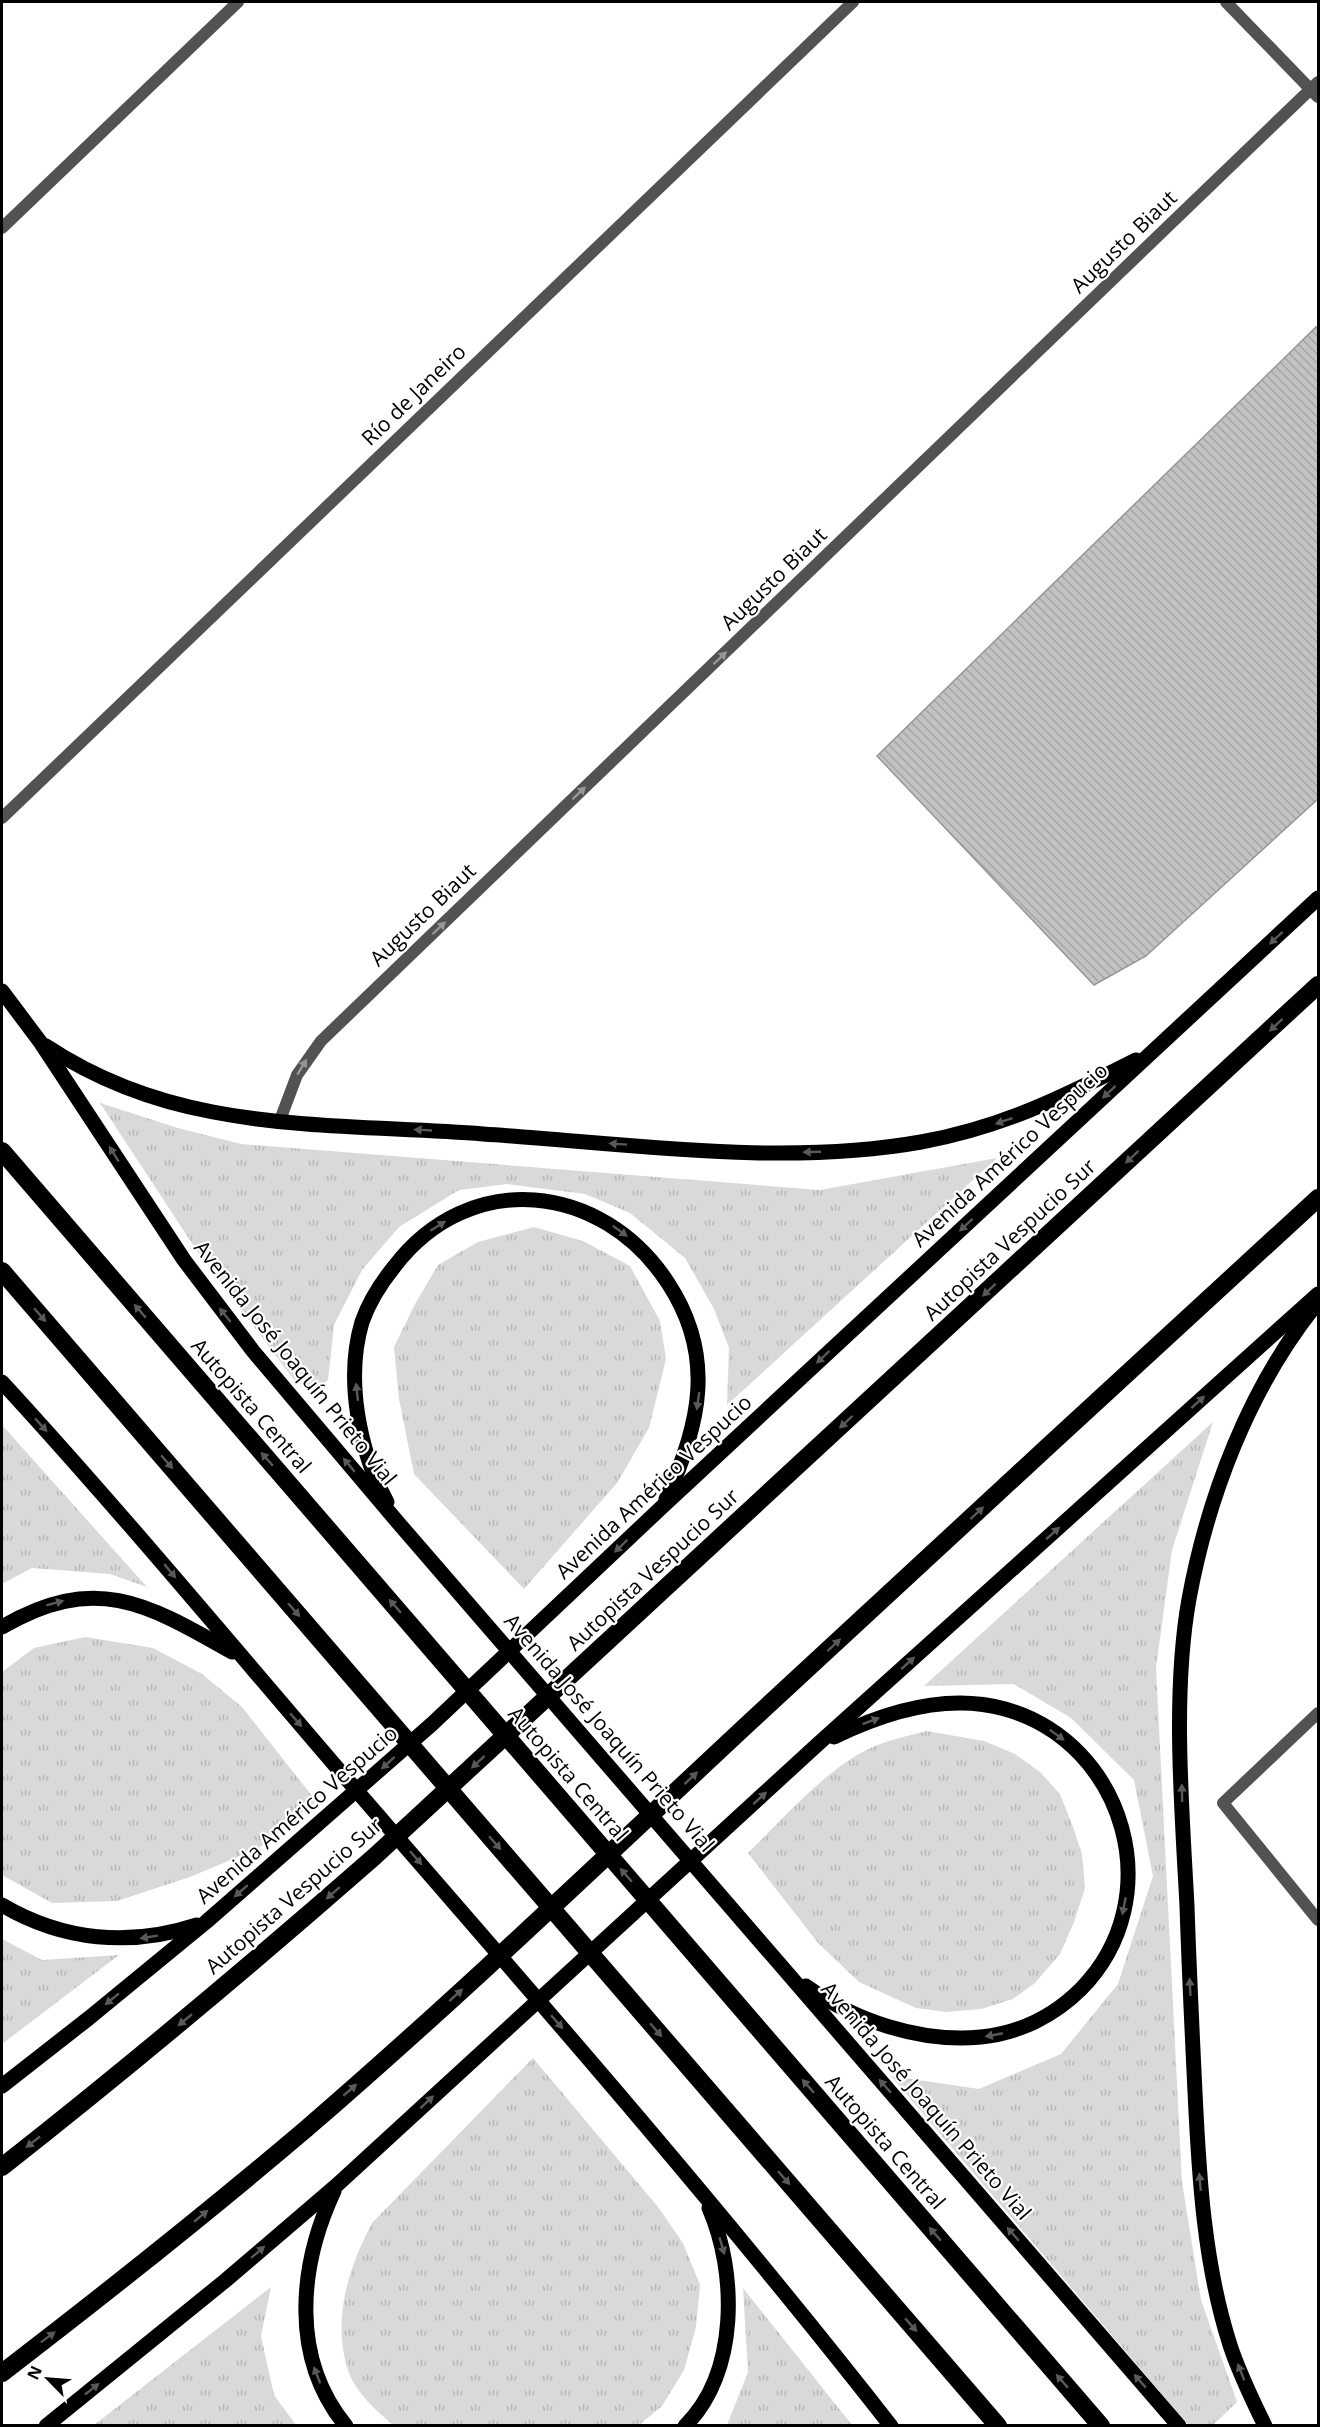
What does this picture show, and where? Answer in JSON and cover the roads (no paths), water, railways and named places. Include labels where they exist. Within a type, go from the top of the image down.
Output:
[{"type":"highway","name":"Autopista Vespucio Sur","points":[[2,2167],[125,2070],[251,1965],[374,1857],[1318,985]]},
{"type":"highway","name":"Autopista Central","points":[[2,1151],[1101,2426]]},
{"type":"highway","points":[[2,2373],[198,2219],[412,2035],[583,1880],[750,1722],[1318,1198]]},
{"type":"highway","points":[[2,1270],[998,2426]]},
{"type":"main road","name":"Avenida Américo Vespucio","points":[[2,2086],[206,1922],[432,1724],[663,1506],[1318,898]]},
{"type":"main road","name":"Avenida José Joaquín Prieto Vial","points":[[2,991],[99,1129],[148,1209],[218,1306],[401,1526],[1179,2426]]},
{"type":"main road","name":"Avenida José Joaquín Prieto Vial","points":[[40,1043],[97,1075],[159,1098],[214,1113],[280,1120],[674,1148],[774,1152],[844,1150],[919,1142],[994,1124],[1065,1096],[1152,1052]]},
{"type":"main road","points":[[401,1526],[383,1494],[369,1461],[360,1425],[355,1366],[363,1321],[373,1297],[387,1275],[406,1251],[429,1230],[456,1214],[484,1204],[512,1200],[540,1200],[567,1205],[593,1214],[617,1228],[638,1246],[659,1269],[676,1295],[688,1324],[696,1354],[700,1385],[693,1428],[681,1467],[663,1506]]},
{"type":"main road","points":[[46,2426],[208,2295],[337,2184],[818,1744],[1318,1294]]},
{"type":"main road","points":[[1265,2426],[1230,2345],[1215,2285],[1203,2211],[1183,1830],[1180,1702],[1189,1600],[1204,1535],[1218,1491],[1246,1421],[1264,1386],[1298,1328],[1318,1302]]},
{"type":"main road","points":[[2,1382],[95,1485],[583,2051],[702,2191],[891,2426]]},
{"type":"main road","points":[[2,1627],[45,1605],[70,1599],[115,1599],[137,1604],[159,1614],[243,1658]]},
{"type":"main road","points":[[787,1972],[820,1996],[847,2010],[895,2028],[965,2039],[994,2036],[1022,2028],[1046,2016],[1076,1994],[1105,1958],[1117,1934],[1125,1907],[1128,1879],[1127,1851],[1122,1823],[1111,1797],[1096,1773],[1078,1751],[1056,1733],[1031,1719],[1005,1709],[948,1704],[879,1717],[818,1744]]},
{"type":"main road","points":[[2,1905],[26,1919],[51,1929],[105,1939],[139,1938],[173,1933],[206,1922]]},
{"type":"main road","points":[[337,2184],[314,2240],[308,2273],[306,2306],[308,2338],[314,2366],[324,2392],[346,2426]]},
{"type":"main road","points":[[685,2426],[707,2395],[715,2379],[727,2326],[729,2290],[725,2256],[716,2223],[702,2191]]},
{"type":"street","points":[[2,228],[238,2]]},
{"type":"street","name":"Río de Janeiro","points":[[2,818],[853,2]]},
{"type":"street","points":[[1226,2],[1316,89]]},
{"type":"street","name":"Augusto Biaut","points":[[280,1120],[297,1075],[321,1041],[1316,89]]},
{"type":"street","points":[[1318,1713],[1223,1803],[1318,1920]]}]
